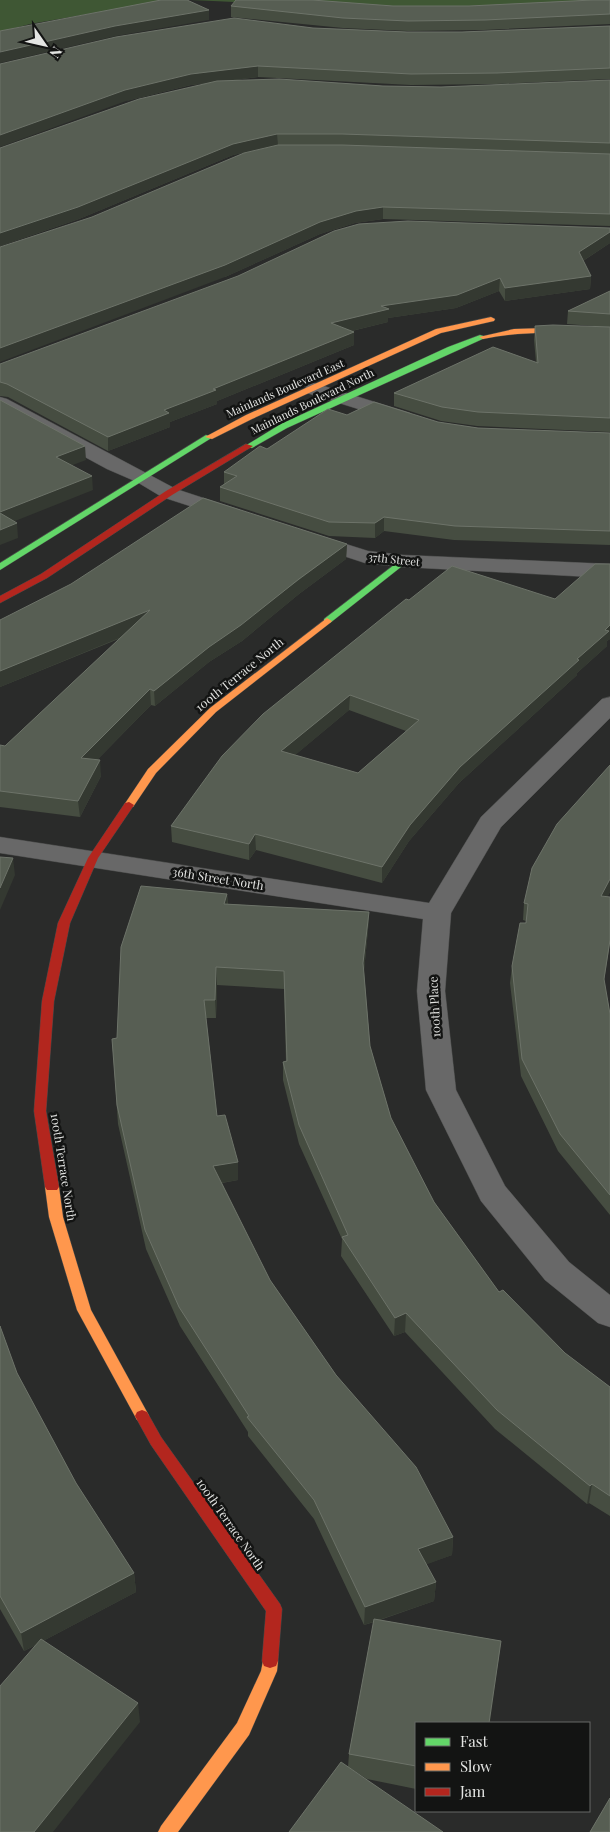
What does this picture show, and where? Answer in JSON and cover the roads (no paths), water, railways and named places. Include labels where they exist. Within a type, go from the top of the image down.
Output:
[{"type":"street","name":"Mainlands Boulevard East","points":[[0,567],[206,439],[249,417],[439,331],[472,322],[506,317]]},
{"type":"street","name":"Mainlands Boulevard North","points":[[0,600],[44,576],[170,493],[284,426],[473,340],[495,334],[545,331],[610,334]]},
{"type":"street","points":[[314,389],[421,422]]},
{"type":"street","points":[[0,403],[170,493],[253,520]]},
{"type":"street","name":"37th Street","points":[[291,533],[365,557],[403,561],[610,571]]},
{"type":"street","name":"100th Terrace North","points":[[168,1832],[243,1729],[269,1671],[274,1609],[156,1441],[84,1310],[56,1217],[40,1111],[48,1001],[64,923],[92,858],[152,771],[213,710],[403,561]]},
{"type":"street","name":"100th Place","points":[[610,704],[490,823],[437,913],[431,991],[441,1090],[492,1193],[557,1271],[610,1314]]},
{"type":"street","name":"36th Street North","points":[[0,845],[437,913]]}]
